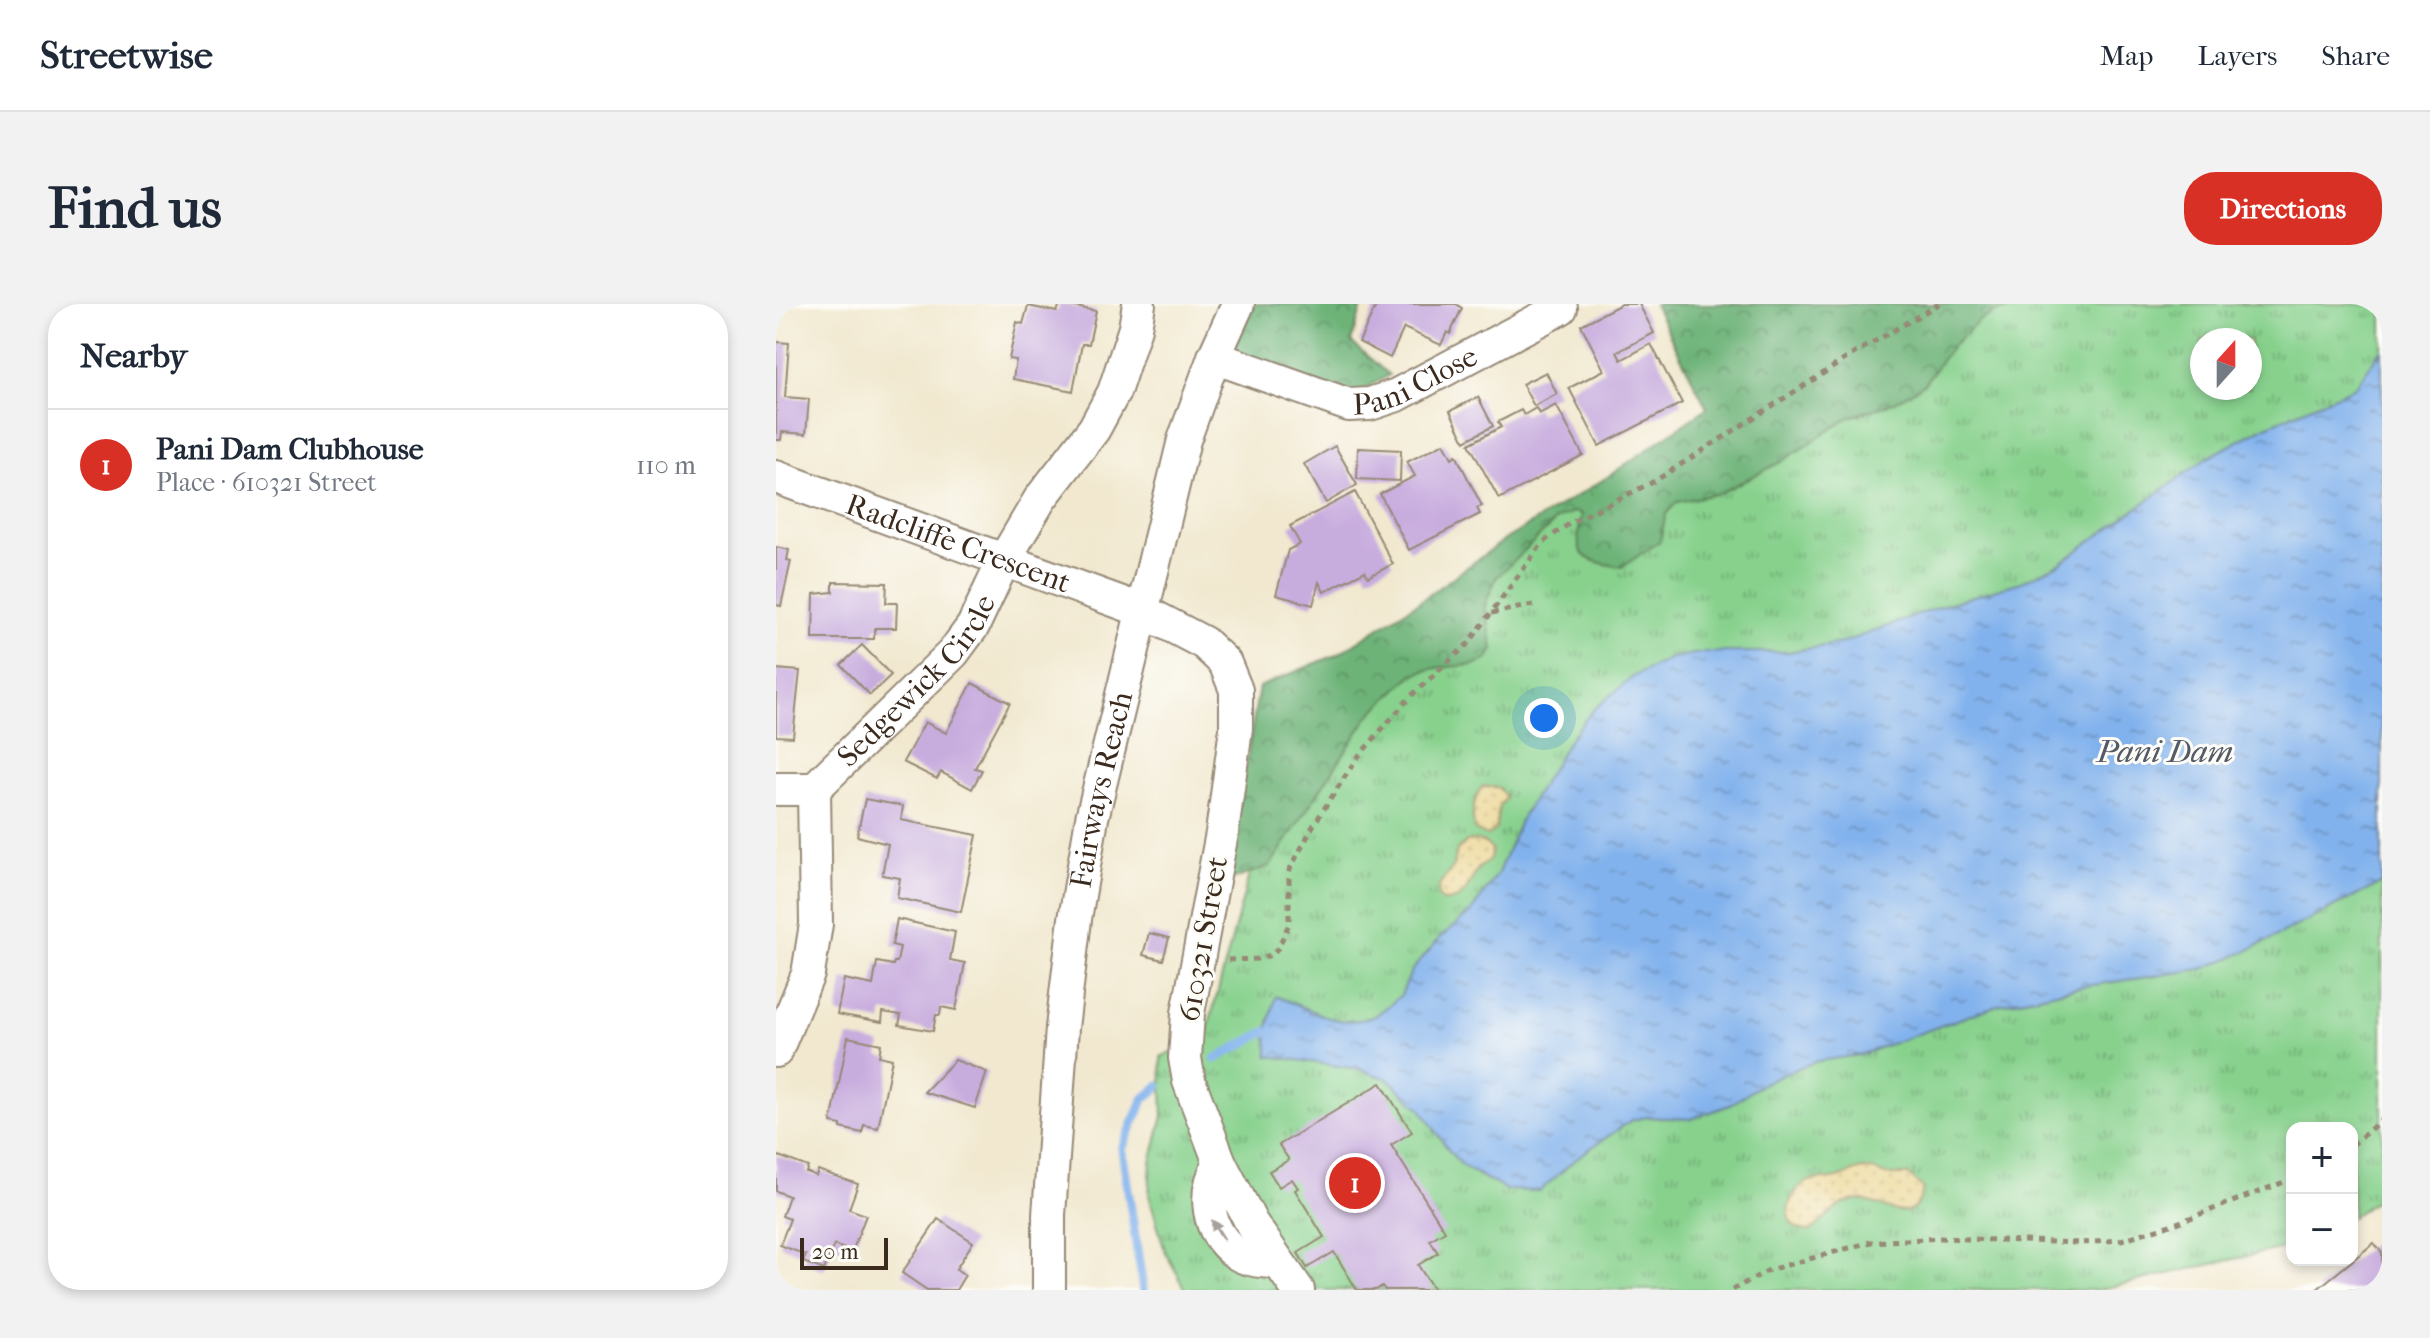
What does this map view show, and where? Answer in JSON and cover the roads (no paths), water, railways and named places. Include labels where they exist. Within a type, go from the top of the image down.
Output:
[{"type":"street","name":"Sedgewick Circle","points":[[776,789],[814,789],[953,653],[973,626],[1004,560],[1040,499],[1094,429],[1114,392],[1135,328],[1139,304]]},
{"type":"street","name":"Fairways Reach","points":[[1049,1290],[1049,1215],[1062,1028],[1075,919],[1092,818],[1184,440],[1214,357],[1238,304]]},
{"type":"street","name":"Pani Close","points":[[1214,357],[1338,402],[1370,404],[1397,395],[1561,308]]},
{"type":"street","name":"Radcliffe Crescent","points":[[776,477],[1141,610]]},
{"type":"street","name":"610321 Street","points":[[1141,610],[1204,643],[1225,663],[1236,690],[1236,728],[1222,833],[1185,1038],[1185,1058],[1189,1081],[1220,1163],[1252,1224],[1298,1290]]},
{"type":"street","name":"Sedgewick Circle","points":[[776,1051],[808,974],[816,924],[814,789]]},
{"type":"water","name":"Pani Dam","points":[[2382,349],[2382,883],[2245,952],[2202,969],[2079,987],[1998,1005],[1860,1055],[1818,1061],[1798,1068],[1762,1084],[1730,1105],[1691,1119],[1647,1117],[1632,1120],[1578,1157],[1540,1191],[1506,1190],[1464,1167],[1420,1108],[1388,1079],[1359,1069],[1268,1056],[1267,1031],[1276,996],[1343,1021],[1375,1016],[1401,995],[1412,970],[1441,937],[1471,912],[1498,873],[1520,821],[1568,741],[1592,711],[1634,676],[1671,658],[1706,652],[1788,652],[1842,643],[1950,603],[2021,582],[2059,564],[2207,458],[2262,428],[2355,387]]},
{"type":"waterway","points":[[1215,1059],[1267,1031],[1279,1032]]},
{"type":"waterway","points":[[1143,1290],[1122,1149],[1144,1099],[1159,1086]]},
{"type":"place","name":"Pani Dam Clubhouse","points":[[1355,1183]]}]
